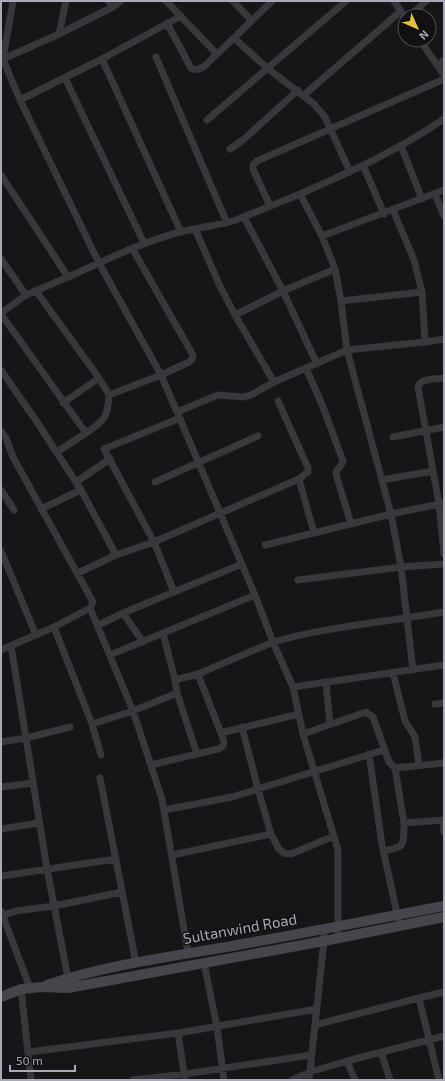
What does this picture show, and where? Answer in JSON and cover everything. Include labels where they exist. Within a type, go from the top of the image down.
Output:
[{"type":"main road","name":"Sultanwind Road","points":[[42,987],[68,978],[136,963],[324,930],[444,906]]},
{"type":"main road","points":[[1,997],[25,989],[42,987],[68,988],[324,941],[444,917]]},
{"type":"street","points":[[14,1],[3,59],[20,100],[99,262],[161,375],[293,687],[303,734],[338,850],[338,938]]},
{"type":"street","points":[[59,34],[66,1]]},
{"type":"street","points":[[108,1],[113,8]]},
{"type":"street","points":[[3,59],[113,8],[121,1]]},
{"type":"street","points":[[166,1],[217,54]]},
{"type":"street","points":[[233,1],[251,20]]},
{"type":"street","points":[[167,23],[191,68],[200,70],[272,1]]},
{"type":"street","points":[[207,120],[346,1]]},
{"type":"street","points":[[419,8],[426,1]]},
{"type":"street","points":[[230,149],[301,93],[397,13]]},
{"type":"street","points":[[20,100],[102,59],[181,16]]},
{"type":"street","points":[[234,38],[267,68],[314,104],[325,117],[350,172]]},
{"type":"street","points":[[426,48],[444,75]]},
{"type":"street","points":[[156,57],[227,223]]},
{"type":"street","points":[[102,59],[181,232]]},
{"type":"street","points":[[438,66],[444,60]]},
{"type":"street","points":[[65,78],[144,243]]},
{"type":"street","points":[[270,206],[253,169],[257,162],[444,79]]},
{"type":"street","points":[[86,433],[63,403],[1,314],[26,295],[68,278],[99,262],[144,243],[181,232],[227,223],[350,172],[401,146],[444,119]]},
{"type":"street","points":[[401,146],[422,199]]},
{"type":"street","points":[[364,165],[384,214]]},
{"type":"street","points":[[1,175],[68,278]]},
{"type":"street","points":[[322,236],[384,214],[444,190]]},
{"type":"street","points":[[300,194],[322,236],[335,269],[341,301],[347,350],[391,514],[401,567],[413,670]]},
{"type":"street","points":[[435,194],[444,216]]},
{"type":"street","points":[[393,210],[414,260],[422,292],[425,342]]},
{"type":"street","points":[[244,217],[317,364]]},
{"type":"street","points":[[195,229],[220,286],[274,382]]},
{"type":"street","points":[[109,396],[189,362],[193,355],[132,248]]},
{"type":"street","points":[[1,259],[26,295]]},
{"type":"street","points":[[235,315],[282,291],[335,269]]},
{"type":"street","points":[[36,291],[99,378],[109,396],[106,417],[100,423],[57,452]]},
{"type":"street","points":[[341,301],[422,292]]},
{"type":"street","points":[[174,592],[154,542],[104,449],[179,415],[218,395],[242,397],[251,395],[274,382],[347,350],[444,339]]},
{"type":"street","points":[[306,368],[323,407],[343,461],[336,471],[336,474],[351,524]]},
{"type":"street","points":[[1,370],[81,490],[116,555]]},
{"type":"street","points":[[63,403],[99,378]]},
{"type":"street","points":[[444,378],[422,381],[418,387],[433,471],[442,504],[444,554]]},
{"type":"street","points":[[78,573],[116,555],[154,542],[299,479],[308,472],[308,468],[278,401]]},
{"type":"street","points":[[393,437],[444,427]]},
{"type":"street","points":[[1,432],[6,438],[13,457],[93,602],[90,608],[54,627],[1,650]]},
{"type":"street","points":[[155,482],[258,436]]},
{"type":"street","points":[[76,482],[110,459]]},
{"type":"street","points":[[382,480],[433,471]]},
{"type":"street","points":[[299,479],[314,533]]},
{"type":"street","points":[[1,490],[14,510]]},
{"type":"street","points":[[41,509],[81,490]]},
{"type":"street","points":[[265,545],[391,514],[442,504]]},
{"type":"street","points":[[1,551],[36,635]]},
{"type":"street","points":[[97,626],[123,613],[242,564]]},
{"type":"street","points":[[298,580],[401,567],[444,564]]},
{"type":"street","points":[[110,655],[255,595]]},
{"type":"street","points":[[90,608],[133,711],[162,799],[188,953]]},
{"type":"street","points":[[175,680],[198,674],[273,642],[301,634],[444,612]]},
{"type":"street","points":[[123,613],[143,642]]},
{"type":"street","points":[[54,627],[92,724],[101,755]]},
{"type":"street","points":[[163,633],[177,693],[197,754]]},
{"type":"street","points":[[11,646],[39,823],[68,978]]},
{"type":"street","points":[[293,687],[444,666]]},
{"type":"street","points":[[393,673],[405,721],[415,737],[419,765]]},
{"type":"street","points":[[152,765],[221,748],[223,746],[224,741],[198,674]]},
{"type":"street","points":[[326,683],[330,724]]},
{"type":"street","points":[[92,724],[133,711],[177,693]]},
{"type":"street","points":[[435,704],[444,703]]},
{"type":"street","points":[[303,734],[366,712],[370,713],[373,717],[389,762],[395,768],[404,823],[402,845],[398,848],[383,851]]},
{"type":"street","points":[[221,733],[299,714]]},
{"type":"street","points":[[1,742],[26,738],[70,727]]},
{"type":"street","points":[[242,727],[271,834],[279,849],[284,853],[291,854],[334,836]]},
{"type":"street","points":[[164,810],[232,797],[384,750]]},
{"type":"street","points":[[369,754],[383,851],[400,926]]},
{"type":"street","points":[[395,768],[444,763]]},
{"type":"street","points":[[100,778],[136,963]]},
{"type":"street","points":[[1,786],[33,783]]},
{"type":"street","points":[[404,823],[443,820],[444,832]]},
{"type":"street","points":[[1,829],[39,823]]},
{"type":"street","points":[[172,855],[271,834]]},
{"type":"street","points":[[1,876],[116,859]]},
{"type":"street","points":[[31,1080],[25,989],[2,913],[54,906],[122,892]]},
{"type":"street","points":[[309,1080],[324,930]]},
{"type":"street","points":[[204,963],[217,1027],[224,1080]]},
{"type":"street","points":[[315,1025],[444,992]]},
{"type":"street","points":[[419,998],[439,1080]]},
{"type":"street","points":[[29,1052],[178,1033],[317,1009]]},
{"type":"street","points":[[178,1033],[185,1077]]},
{"type":"street","points":[[292,1080],[310,1072],[347,1061],[444,1036]]},
{"type":"street","points":[[381,1052],[390,1080]]},
{"type":"street","points":[[133,1080],[185,1077],[222,1068],[311,1055]]},
{"type":"street","points":[[347,1061],[355,1080]]}]
